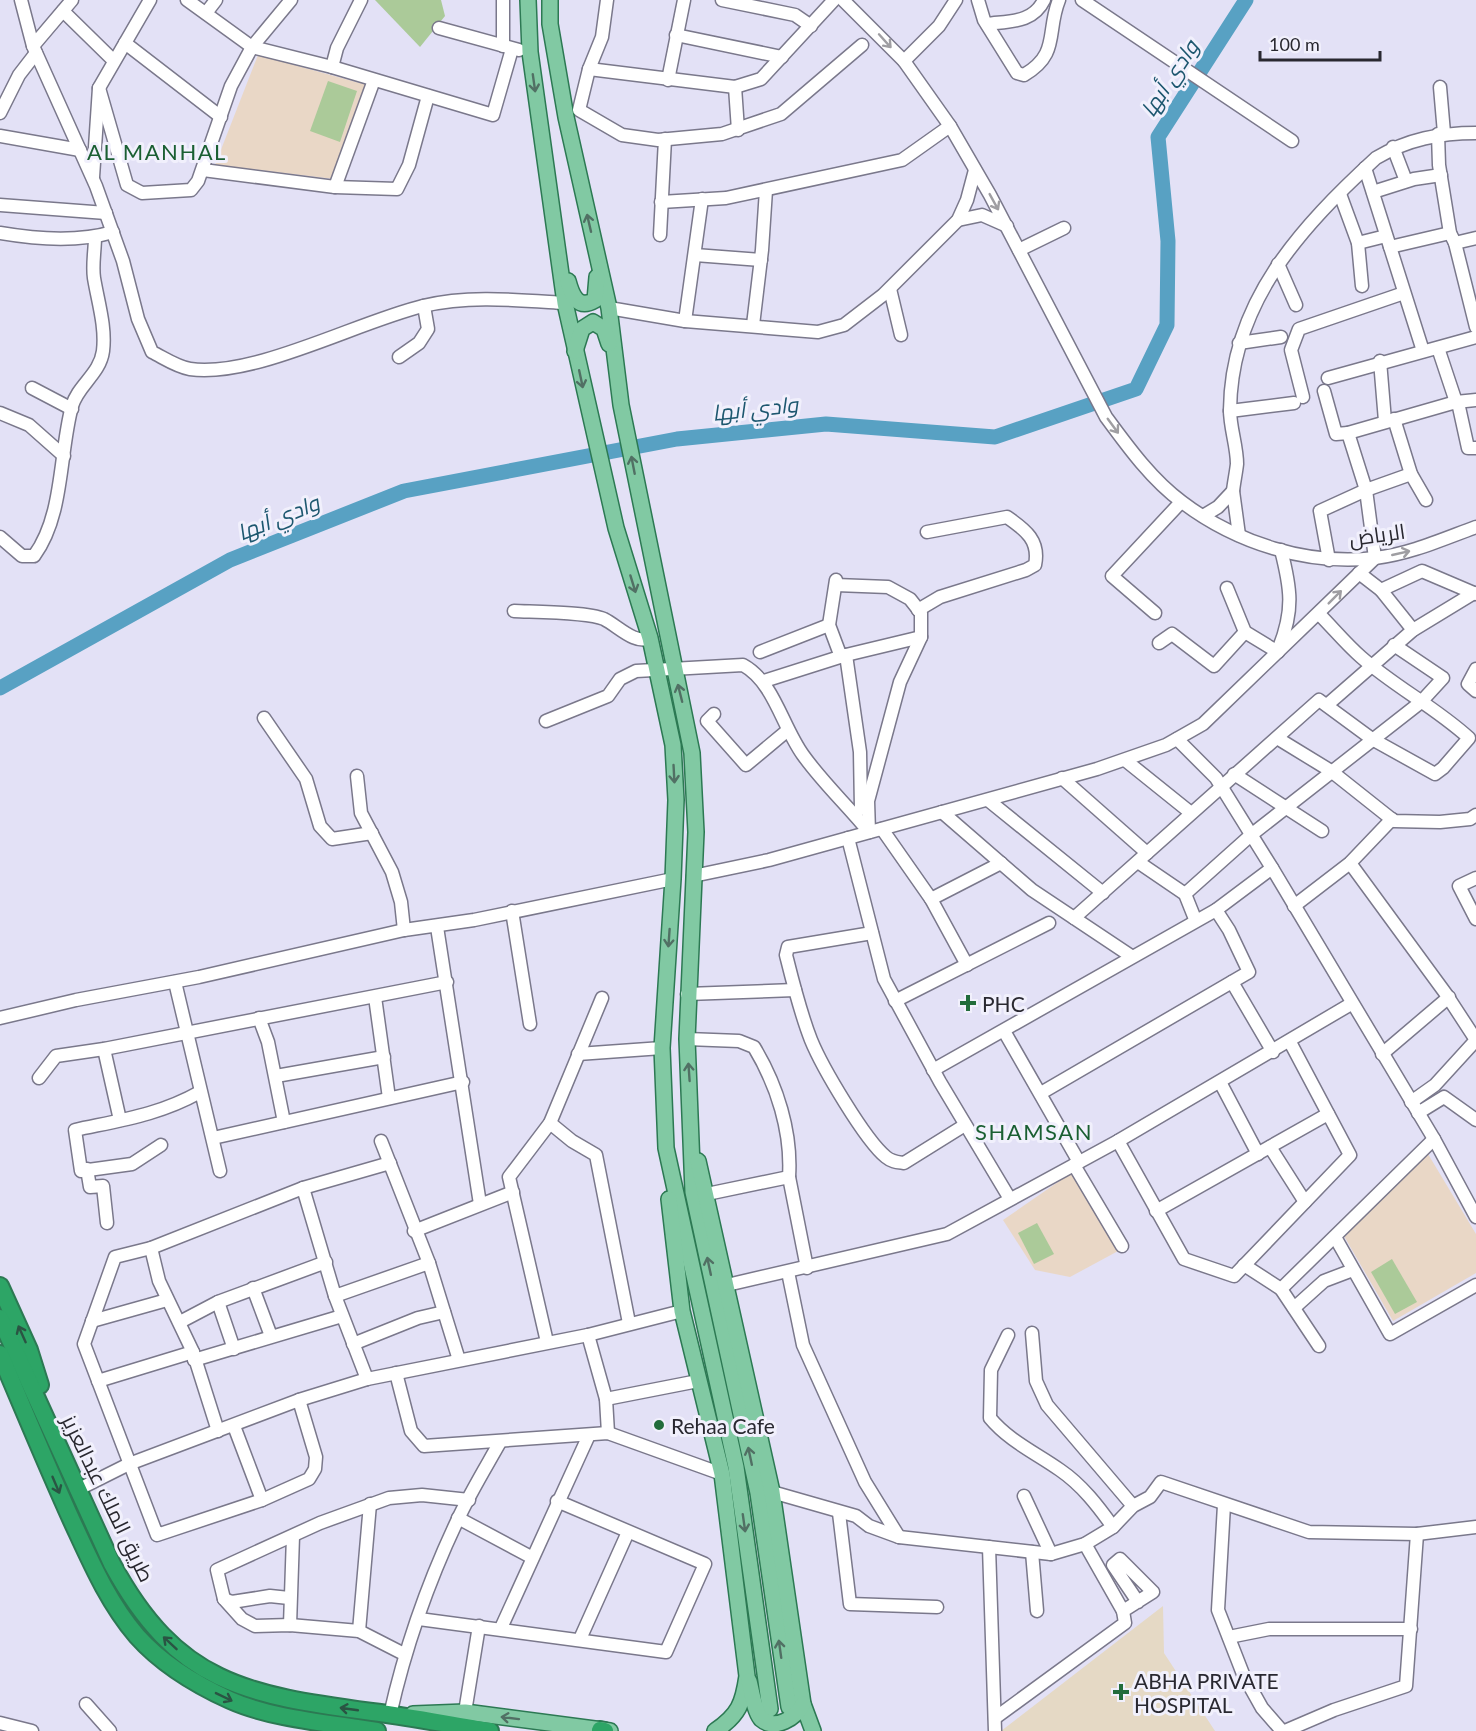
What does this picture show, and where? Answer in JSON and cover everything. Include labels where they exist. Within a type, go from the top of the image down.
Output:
[{"type":"highway","points":[[0,1286],[29,1350],[51,1452]]},
{"type":"highway","name":"طريق الملك عبدالعزيز","points":[[0,1318],[51,1452],[113,1604],[138,1637],[161,1658],[194,1681],[231,1701],[271,1713],[376,1731]]},
{"type":"highway","name":"طريق الملك عبدالعزيز","points":[[0,1354],[51,1452],[77,1490],[129,1595],[172,1645],[199,1667],[247,1690],[284,1699],[490,1731]]},
{"type":"highway","points":[[0,1377],[26,1436],[51,1452]]},
{"type":"main road","points":[[528,0],[530,52],[555,241],[565,303],[588,412],[616,528],[650,638],[665,669],[681,693],[692,753],[696,832],[687,994],[687,1039],[693,1192],[758,1493],[798,1714],[787,1724],[777,1727],[766,1724],[759,1718],[747,1676],[722,1474],[682,1311],[670,1215],[662,1048],[676,800],[673,746],[665,669],[644,523],[621,405],[609,308],[566,117],[550,24],[550,0]]},
{"type":"main road","points":[[555,241],[574,298],[580,303],[588,304],[595,300],[597,293],[595,251]]},
{"type":"main road","points":[[575,351],[582,329],[587,323],[593,321],[600,324],[604,329],[617,373]]},
{"type":"main road","points":[[690,1132],[708,1194],[772,1492],[796,1705],[813,1731]]},
{"type":"main road","points":[[666,1148],[736,1467],[770,1708]]},
{"type":"main road","points":[[682,1311],[723,1409]]},
{"type":"main road","points":[[735,1322],[740,1411]]},
{"type":"main road","points":[[715,1731],[731,1720],[744,1700],[747,1676]]},
{"type":"main road","points":[[390,1714],[465,1712],[605,1731]]},
{"type":"street","points":[[21,0],[34,50],[106,213],[123,261],[138,320],[152,352],[187,369],[212,371],[270,358],[424,306],[489,299],[565,303]]},
{"type":"street","points":[[0,113],[34,50],[72,0]]},
{"type":"street","points":[[93,180],[99,88],[150,0]]},
{"type":"street","points":[[187,0],[252,47],[332,67],[493,115],[507,47],[502,0]]},
{"type":"street","points":[[206,14],[216,0]]},
{"type":"street","points":[[99,88],[127,185],[142,193],[191,190],[198,182],[203,170],[231,87],[252,47],[291,0]]},
{"type":"street","points":[[332,67],[337,48],[361,0]]},
{"type":"street","points":[[607,0],[602,38],[589,69],[579,110],[622,135],[665,139],[738,130],[781,114],[862,45]]},
{"type":"street","points":[[668,80],[684,0]]},
{"type":"street","points":[[722,0],[795,15],[811,26]]},
{"type":"street","points":[[589,69],[735,87],[761,79],[834,0]]},
{"type":"street","name":"الرياض","points":[[843,0],[903,61],[950,126],[1007,226],[1106,417],[1146,466],[1181,502],[1239,535],[1281,550],[1329,560],[1375,558],[1408,551],[1476,527]]},
{"type":"street","points":[[978,0],[987,24],[1017,73],[1024,75],[1035,69],[1046,56],[1053,32],[1053,16],[1059,0]]},
{"type":"street","points":[[987,24],[1032,17],[1039,11],[1044,0]]},
{"type":"street","points":[[1082,0],[1292,141]]},
{"type":"street","points":[[903,61],[939,26],[950,2]]},
{"type":"street","points":[[63,11],[114,61]]},
{"type":"street","points":[[439,28],[530,52]]},
{"type":"street","points":[[676,35],[782,57]]},
{"type":"street","points":[[125,43],[221,117]]},
{"type":"street","points":[[335,187],[374,80]]},
{"type":"street","points":[[735,87],[738,130]]},
{"type":"street","points":[[1440,87],[1441,175],[1463,282],[1474,304],[1476,327]]},
{"type":"street","points":[[203,170],[335,187],[397,189],[410,165],[428,96]]},
{"type":"street","points":[[661,202],[766,190],[902,160],[950,126]]},
{"type":"street","points":[[1239,535],[1233,491],[1237,463],[1230,411],[1239,343],[1262,286],[1292,245],[1340,194],[1365,168],[1393,147],[1441,133],[1476,133]]},
{"type":"street","points":[[0,136],[80,150]]},
{"type":"street","points":[[660,235],[665,139]]},
{"type":"street","points":[[1393,147],[1406,181]]},
{"type":"street","points":[[1365,168],[1423,351]]},
{"type":"street","points":[[609,308],[685,321],[818,332],[844,325],[890,289],[958,220],[967,200],[975,170]]},
{"type":"street","points":[[1373,192],[1406,181],[1441,175]]},
{"type":"street","points":[[753,326],[766,190]]},
{"type":"street","points":[[1340,194],[1358,243],[1362,286]]},
{"type":"street","points":[[685,321],[702,199]]},
{"type":"street","points":[[0,205],[106,213]]},
{"type":"street","points":[[958,220],[982,215],[1007,226]]},
{"type":"street","points":[[1019,250],[1064,228]]},
{"type":"street","points":[[0,233],[17,236],[95,237],[113,232]]},
{"type":"street","points":[[0,537],[22,556],[33,556],[40,548],[52,510],[72,409],[98,369],[103,350],[102,312],[94,276],[95,237]]},
{"type":"street","points":[[1358,243],[1476,238]]},
{"type":"street","points":[[695,255],[761,260]]},
{"type":"street","points":[[1278,264],[1296,305]]},
{"type":"street","points":[[890,289],[901,335]]},
{"type":"street","points":[[1230,411],[1299,400],[1291,350],[1299,329],[1404,293]]},
{"type":"street","points":[[399,357],[419,343],[428,329],[424,306]]},
{"type":"street","points":[[1239,343],[1281,337]]},
{"type":"street","points":[[1328,378],[1380,361],[1476,337]]},
{"type":"street","points":[[1438,348],[1456,402],[1470,428],[1468,448],[1476,448]]},
{"type":"street","points":[[1380,361],[1390,420],[1411,474],[1426,500]]},
{"type":"street","points":[[32,388],[72,409]]},
{"type":"street","points":[[1324,391],[1336,434],[1348,433],[1456,402],[1476,400]]},
{"type":"street","points":[[0,413],[29,425],[64,456]]},
{"type":"street","points":[[693,876],[769,860],[848,838],[871,828],[988,800],[1125,760],[1166,745],[1203,724],[1375,558],[1366,490],[1348,433]]},
{"type":"street","points":[[1329,560],[1320,511],[1366,490],[1411,474]]},
{"type":"street","points":[[1203,516],[1218,507],[1233,491]]},
{"type":"street","points":[[1155,613],[1112,576],[1181,502]]},
{"type":"street","points":[[918,610],[940,597],[1026,570],[1035,565],[1038,554],[1034,540],[1007,517],[927,532]]},
{"type":"street","points":[[1278,652],[1289,624],[1291,603],[1281,550]]},
{"type":"street","points":[[1381,590],[1422,571],[1475,593]]},
{"type":"street","points":[[1359,573],[1381,590],[1413,630]]},
{"type":"street","points":[[836,583],[888,587],[909,599],[921,613],[921,637],[894,701],[868,801],[871,828],[843,656],[829,625],[836,583]]},
{"type":"street","points":[[1227,588],[1245,632],[1278,652]]},
{"type":"street","points":[[1326,705],[1413,630],[1475,593]]},
{"type":"street","points":[[514,610],[602,618],[637,639],[644,641],[650,638]]},
{"type":"street","points":[[1074,918],[1143,858],[1220,785],[1277,738],[1319,699],[1372,739],[1435,774],[1469,738],[1435,709],[1421,702],[1372,665],[1319,614]]},
{"type":"street","points":[[760,652],[829,625]]},
{"type":"street","points":[[1158,643],[1172,634],[1214,666],[1245,632]]},
{"type":"street","points":[[764,681],[843,656],[921,637]]},
{"type":"street","points":[[1185,894],[1251,835],[1421,702],[1443,678],[1394,645]]},
{"type":"street","points":[[546,721],[608,696],[620,679],[636,671],[743,665],[764,681],[788,730],[823,782],[871,828],[931,899],[967,965]]},
{"type":"street","points":[[1476,669],[1468,684],[1476,691]]},
{"type":"street","points":[[714,714],[707,721],[746,765],[788,730]]},
{"type":"street","points":[[264,718],[306,779],[320,826],[332,839],[372,833]]},
{"type":"street","points":[[1177,738],[1220,785],[1272,868],[1351,1004],[1472,1201],[1476,1217]]},
{"type":"street","points":[[1277,738],[1331,771],[1392,819],[1440,822],[1470,819],[1476,815]]},
{"type":"street","points":[[1125,760],[1191,813]]},
{"type":"street","points":[[1234,774],[1322,831]]},
{"type":"street","points":[[357,776],[361,813],[392,872],[401,902],[404,930]]},
{"type":"street","points":[[1062,778],[1143,858],[1185,894],[1195,920]]},
{"type":"street","points":[[988,800],[1103,892]]},
{"type":"street","points":[[942,812],[1032,890],[1131,956]]},
{"type":"street","points":[[1294,906],[1350,862],[1392,819]]},
{"type":"street","points":[[848,838],[884,979],[933,1070],[1010,1199]]},
{"type":"street","points":[[1350,862],[1449,998],[1476,1040],[1414,1107]]},
{"type":"street","points":[[931,899],[1001,863]]},
{"type":"street","points":[[933,1070],[1216,910],[1272,868]]},
{"type":"street","points":[[1476,878],[1459,886],[1476,919]]},
{"type":"street","points":[[0,1018],[76,1000],[175,982],[404,930],[437,927],[673,879]]},
{"type":"street","points":[[1041,1093],[1249,972],[1229,930],[1216,910]]},
{"type":"street","points":[[512,911],[530,1024]]},
{"type":"street","points":[[895,1001],[1049,923]]},
{"type":"street","points":[[437,927],[463,1082],[480,1204]]},
{"type":"street","points":[[873,933],[788,947],[786,955],[812,1042],[839,1091],[884,1156],[893,1162],[904,1163],[966,1125]]},
{"type":"street","points":[[175,982],[185,1032],[220,1171]]},
{"type":"street","points":[[39,1078],[56,1056],[104,1049],[447,982]]},
{"type":"street","points":[[1232,982],[1273,1052]]},
{"type":"street","points":[[687,994],[795,990]]},
{"type":"street","points":[[375,997],[389,1098]]},
{"type":"street","points":[[547,1342],[509,1177],[550,1123],[602,998]]},
{"type":"street","points":[[1382,1054],[1449,998]]},
{"type":"street","points":[[728,1285],[947,1234],[1118,1141],[1273,1052],[1351,1004]]},
{"type":"street","points":[[259,1018],[268,1042],[284,1122]]},
{"type":"street","points":[[1004,1031],[1041,1093],[1076,1163],[1122,1246]]},
{"type":"street","points":[[687,1039],[739,1041],[754,1047],[774,1086],[784,1122],[790,1156],[789,1177],[807,1268]]},
{"type":"street","points":[[1118,1141],[1184,1259],[1234,1276],[1350,1155],[1290,1042]]},
{"type":"street","points":[[578,1054],[662,1048]]},
{"type":"street","points":[[104,1049],[120,1120]]},
{"type":"street","points":[[276,1076],[384,1057]]},
{"type":"street","points":[[213,1138],[463,1082]]},
{"type":"street","points":[[1220,1082],[1258,1154]]},
{"type":"street","points":[[161,1146],[132,1164],[87,1168],[81,1171],[75,1130],[173,1107],[201,1092]]},
{"type":"street","points":[[1414,1107],[1444,1097],[1476,1120]]},
{"type":"street","points":[[1156,1211],[1328,1114]]},
{"type":"street","points":[[550,1123],[572,1141],[596,1155],[629,1323]]},
{"type":"street","points":[[1281,1289],[1434,1139]]},
{"type":"street","points":[[381,1141],[414,1231],[429,1263],[459,1360]]},
{"type":"street","points":[[1270,1147],[1305,1202]]},
{"type":"street","points":[[299,1400],[316,1457],[315,1469],[309,1479],[262,1500],[157,1535],[84,1344],[115,1257],[151,1248],[303,1188],[390,1163]]},
{"type":"street","points":[[87,1168],[90,1187],[103,1186],[107,1223]]},
{"type":"street","points":[[708,1194],[789,1177]]},
{"type":"street","points":[[303,1188],[335,1296],[368,1379]]},
{"type":"street","points":[[414,1231],[513,1192]]},
{"type":"street","points":[[1335,1237],[1390,1334],[1476,1285]]},
{"type":"street","points":[[151,1248],[167,1299],[180,1322],[194,1356],[218,1431]]},
{"type":"street","points":[[180,1322],[218,1302],[326,1262]]},
{"type":"street","points":[[335,1296],[429,1263]]},
{"type":"street","points":[[1244,1265],[1281,1289],[1319,1346]]},
{"type":"street","points":[[1294,1308],[1324,1281],[1353,1269]]},
{"type":"street","points":[[788,1272],[803,1345],[857,1465],[899,1537]]},
{"type":"street","points":[[253,1288],[271,1336]]},
{"type":"street","points":[[92,1322],[167,1299]]},
{"type":"street","points":[[218,1302],[234,1348]]},
{"type":"street","points":[[353,1344],[418,1318],[444,1311]]},
{"type":"street","points":[[77,1490],[129,1464],[299,1400],[368,1379],[588,1335],[682,1311]]},
{"type":"street","points":[[98,1381],[234,1348],[342,1316]]},
{"type":"street","points":[[1032,1333],[1036,1381],[1047,1405],[1133,1506]]},
{"type":"street","points":[[588,1335],[606,1399],[608,1433]]},
{"type":"street","points":[[1008,1335],[991,1370],[990,1418],[1001,1432],[1063,1471],[1093,1500],[1113,1527]]},
{"type":"street","points":[[396,1373],[411,1431],[424,1446],[608,1433],[722,1474]]},
{"type":"street","points":[[606,1399],[698,1381]]},
{"type":"street","points":[[234,1426],[262,1500]]},
{"type":"street","points":[[501,1628],[531,1557],[589,1435]]},
{"type":"street","points":[[390,1714],[404,1654],[458,1518],[500,1442]]},
{"type":"street","points":[[772,1492],[856,1516],[869,1526],[899,1537],[1051,1554],[1085,1544],[1113,1527],[1133,1506],[1150,1497],[1161,1482],[1309,1532],[1417,1534],[1476,1527]]},
{"type":"street","points":[[404,1654],[360,1631],[290,1625],[255,1626],[242,1619],[224,1599],[218,1570],[293,1536],[389,1498],[422,1495],[468,1500]]},
{"type":"street","points":[[1024,1496],[1051,1554]]},
{"type":"street","points":[[419,1619],[501,1628],[666,1652],[705,1564],[557,1501]]},
{"type":"street","points":[[360,1631],[370,1504]]},
{"type":"street","points":[[1224,1505],[1218,1610],[1243,1674],[1262,1708],[1284,1731],[1334,1710],[1406,1686],[1417,1534]]},
{"type":"street","points":[[839,1513],[850,1604],[936,1607]]},
{"type":"street","points":[[458,1518],[531,1557]]},
{"type":"street","points":[[580,1639],[628,1532]]},
{"type":"street","points":[[290,1625],[289,1598],[293,1536]]},
{"type":"street","points":[[995,1718],[1125,1623],[1123,1611],[1085,1544]]},
{"type":"street","points":[[989,1547],[995,1731]]},
{"type":"street","points":[[1032,1552],[1037,1611]]},
{"type":"street","points":[[224,1599],[232,1602],[270,1596],[289,1598]]},
{"type":"street","points":[[1123,1611],[1138,1602]]},
{"type":"street","points":[[465,1712],[479,1626]]},
{"type":"street","points":[[1229,1637],[1269,1629],[1410,1629]]},
{"type":"street","points":[[86,1704],[110,1731]]},
{"type":"street","points":[[0,1723],[32,1731]]},
{"type":"shaded area","points":[[258,55],[367,85],[334,179],[215,165]]},
{"type":"shaded area","points":[[1428,1154],[1476,1234],[1476,1273],[1393,1321],[1344,1236]]},
{"type":"shaded area","points":[[1074,1171],[1120,1250],[1070,1277],[1035,1270],[1003,1220]]},
{"type":"shaded area","name":"ABHA PRIVATE HOSPITAL","points":[[1163,1606],[1164,1653],[1215,1731],[1001,1731]]},
{"type":"green space","points":[[375,0],[441,0],[445,16],[420,47]]},
{"type":"green space","points":[[328,81],[357,91],[340,142],[310,131]]},
{"type":"green space","points":[[1037,1223],[1054,1254],[1034,1264],[1018,1233]]},
{"type":"green space","points":[[1392,1259],[1417,1302],[1395,1314],[1371,1272]]},
{"type":"waterway","name":"وادي أبها","points":[[0,688],[230,560],[404,491],[677,439],[826,424],[995,437],[1136,389],[1167,325],[1168,241],[1158,137],[1246,0]]},
{"type":"place","name":"PHC","points":[[968,1003]]},
{"type":"place","name":"Rehaa Cafe","points":[[659,1425]]},
{"type":"place","name":"ABHA PRIVATE HOSPITAL","points":[[1121,1692]]},
{"type":"district","name":"AL MANHAL","points":[[157,151]]},
{"type":"district","name":"SHAMSAN","points":[[1034,1131]]}]
